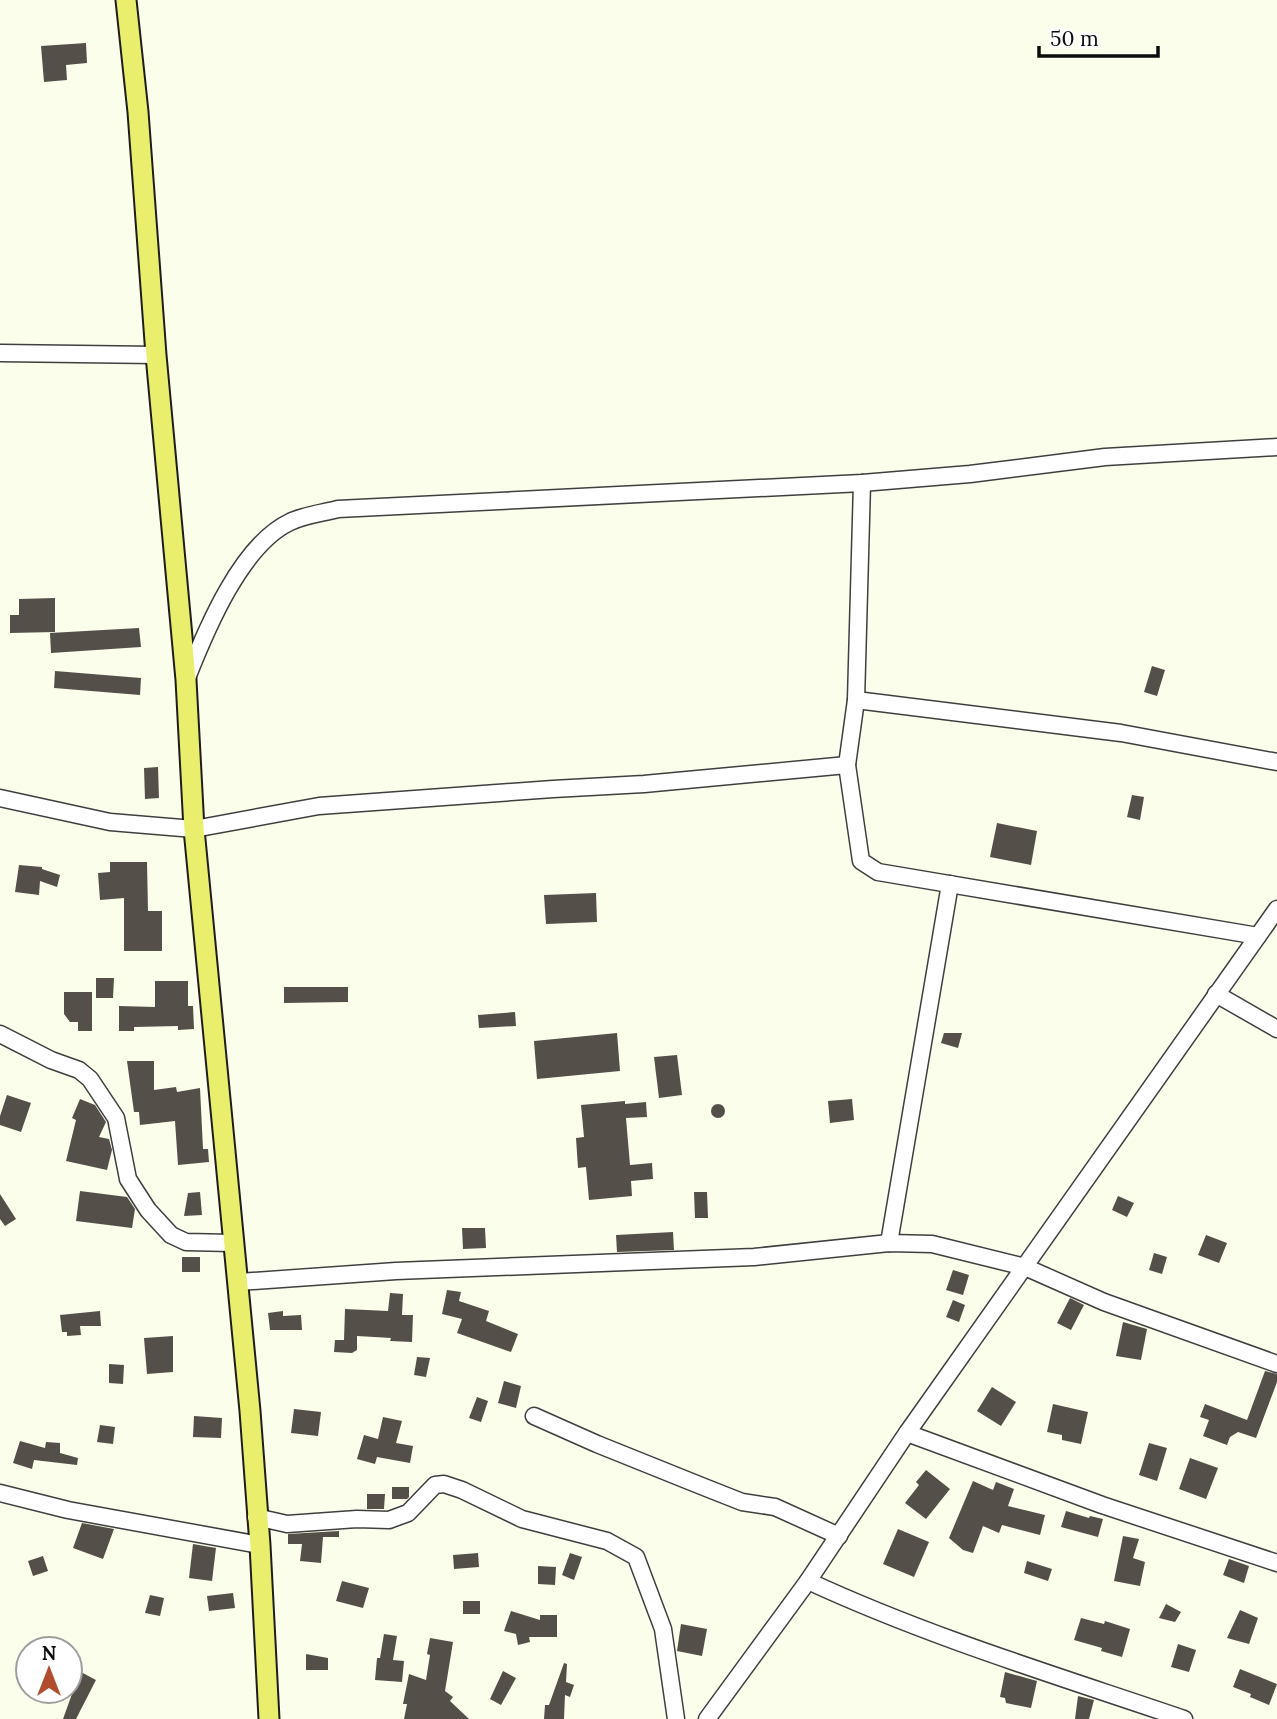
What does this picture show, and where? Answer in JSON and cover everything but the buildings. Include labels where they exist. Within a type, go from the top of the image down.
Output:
[{"type":"main road","points":[[125,0],[138,112],[156,355],[186,680],[194,829],[232,1243],[239,1282],[260,1545],[269,1719]]},
{"type":"street","points":[[0,353],[156,355]]},
{"type":"street","points":[[186,680],[207,628],[226,593],[268,537],[291,521],[338,509],[862,483],[970,474],[1105,457],[1277,447]]},
{"type":"street","points":[[862,483],[856,699],[847,765],[862,861],[878,872],[1258,936]]},
{"type":"street","points":[[856,699],[1121,733],[1277,762]]},
{"type":"street","points":[[0,798],[110,822],[194,829],[319,806],[644,785],[847,765]]},
{"type":"street","points":[[889,1243],[950,884]]},
{"type":"street","points":[[707,1719],[808,1581],[906,1433],[1277,909]]},
{"type":"street","points":[[1216,994],[1277,1029]]},
{"type":"street","points":[[0,1034],[51,1060],[79,1070],[90,1079],[116,1118],[128,1180],[148,1210],[171,1235],[186,1242],[232,1243]]},
{"type":"street","points":[[239,1282],[396,1271],[754,1257],[889,1243],[932,1244],[1025,1267],[1104,1302],[1277,1364]]},
{"type":"street","points":[[534,1416],[742,1502],[775,1507],[839,1536]]},
{"type":"street","points":[[906,1433],[1102,1505],[1277,1563]]},
{"type":"street","points":[[256,1517],[288,1524],[357,1519],[389,1520],[408,1513],[435,1485],[444,1485],[462,1489],[522,1519],[607,1541],[636,1557],[651,1593],[663,1629],[676,1719]]},
{"type":"street","points":[[0,1493],[68,1510],[260,1545]]},
{"type":"street","points":[[808,1581],[862,1606],[995,1655],[1184,1719]]}]
